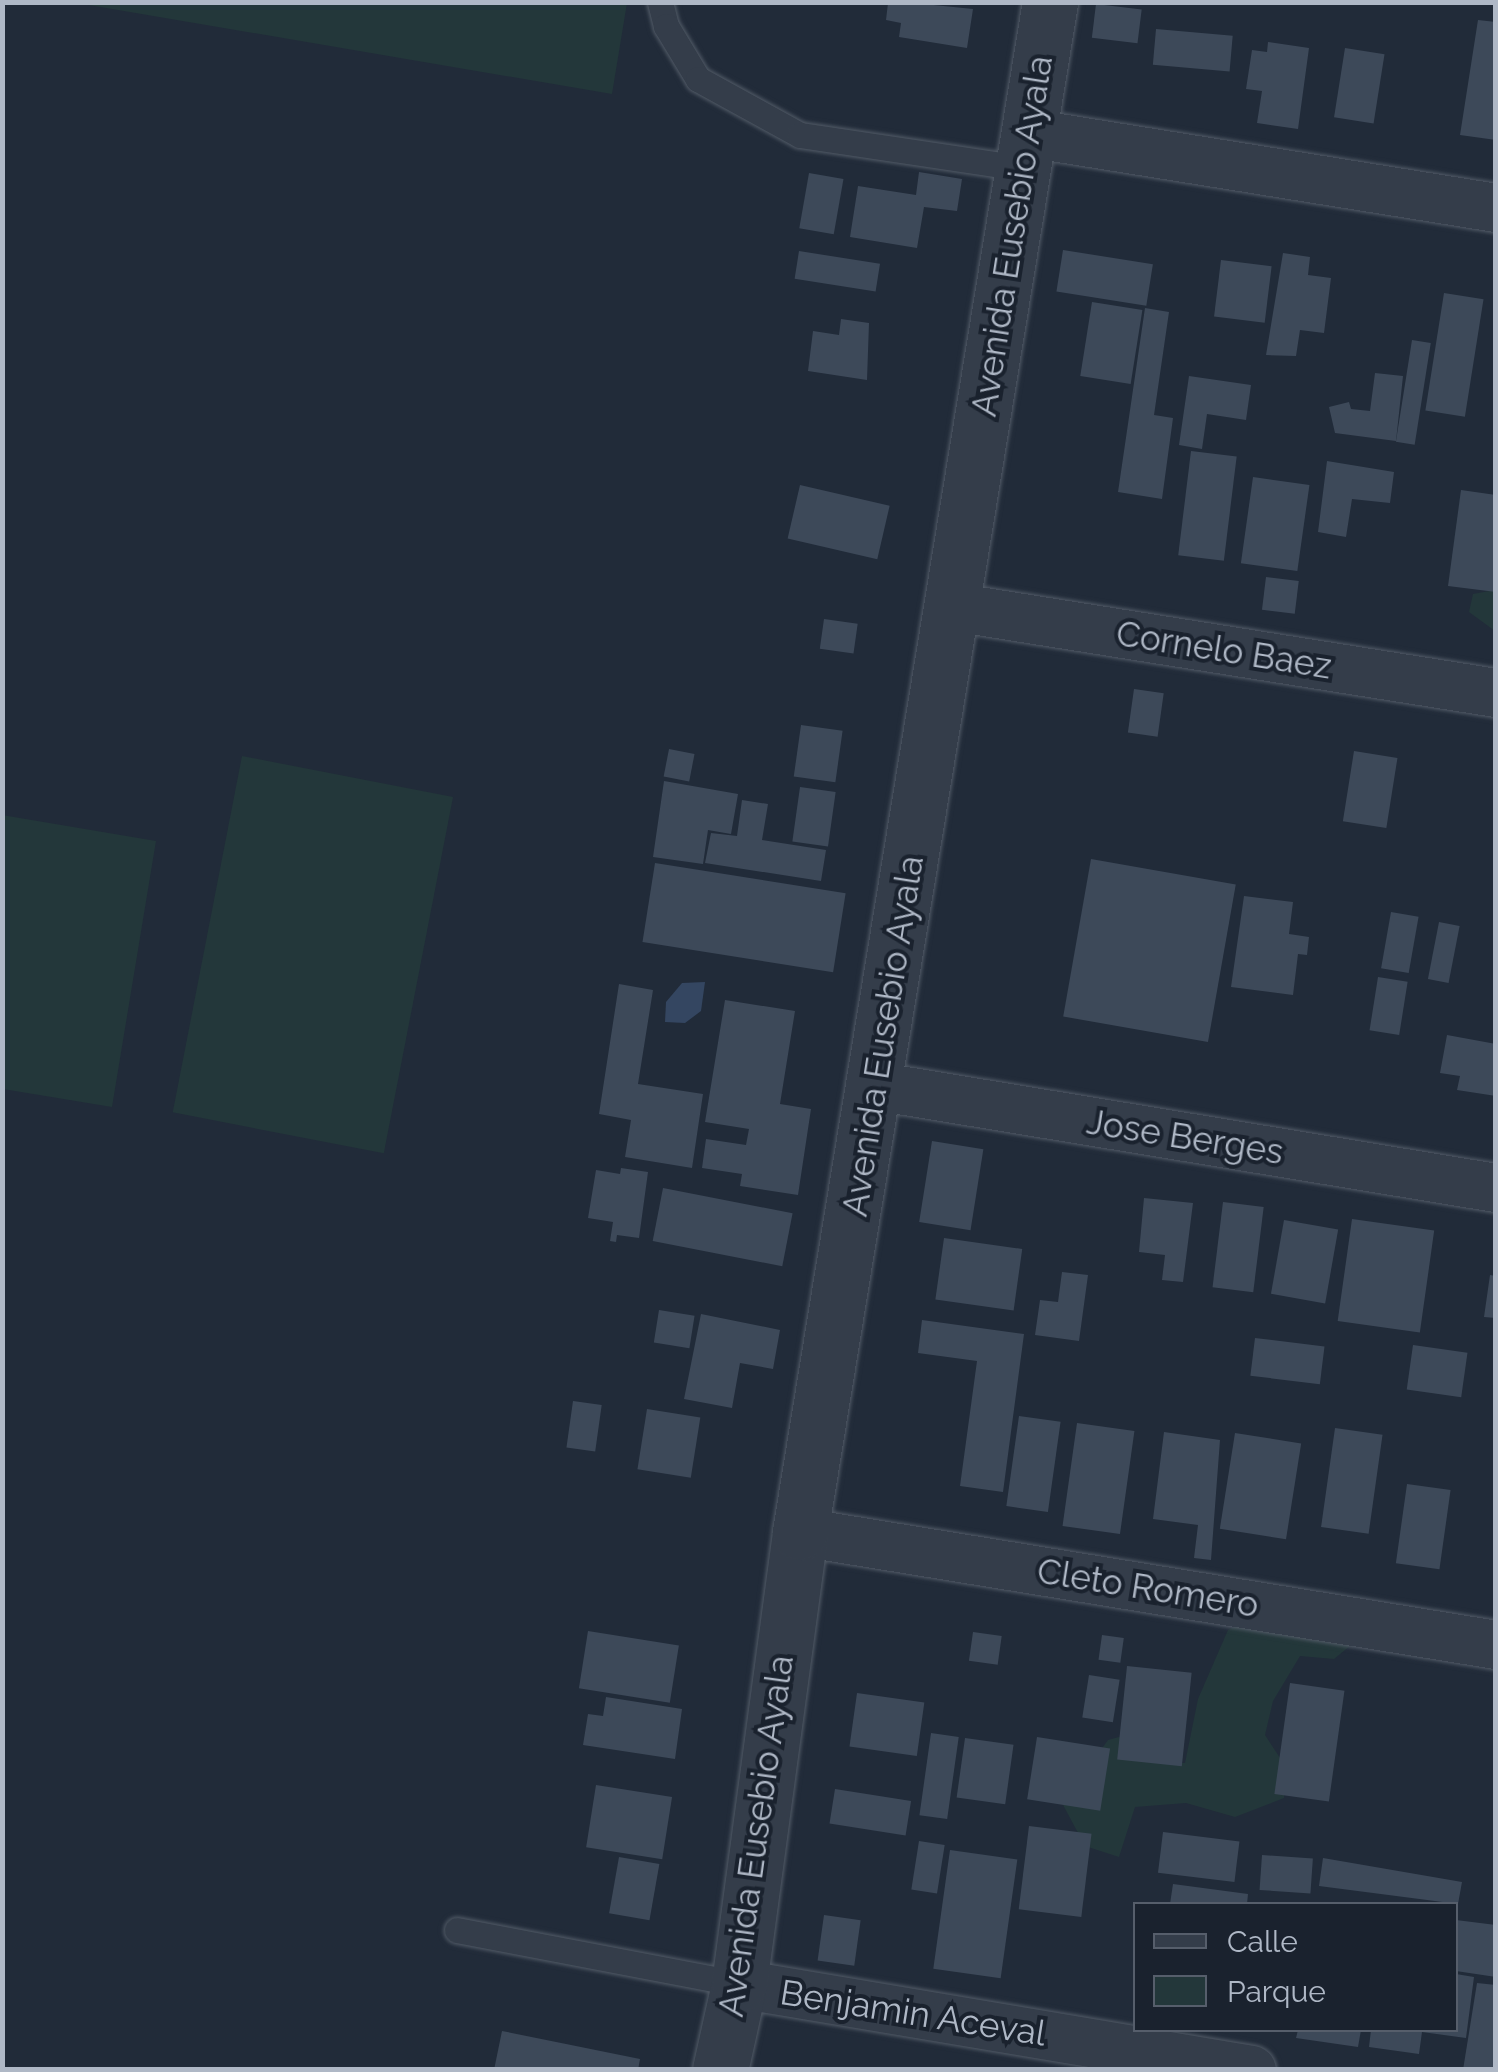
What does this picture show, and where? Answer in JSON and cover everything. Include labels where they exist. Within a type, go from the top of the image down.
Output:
[{"type":"street","name":"Avenida Eusebio Ayala","points":[[720,2070],[738,1984],[800,1532],[1050,2]]},
{"type":"street","points":[[1025,151],[1496,208]]},
{"type":"street","name":"Cornelo Baez","points":[[953,606],[1496,693]]},
{"type":"street","name":"Jose Berges","points":[[875,1086],[1496,1188]]},
{"type":"street","name":"Cleto Romero","points":[[800,1532],[1496,1644]]},
{"type":"street","name":"Benjamin Aceval","points":[[738,1984],[1252,2070]]},
{"type":"lane","points":[[660,2],[666,26],[698,78],[800,135],[1025,151]]},
{"type":"lane","name":"Benjamin Aceval","points":[[457,1930],[738,1984]]},
{"type":"green space","points":[[77,3],[627,3],[612,94]]},
{"type":"green space","points":[[1495,590],[1495,631],[1469,612],[1473,594]]},
{"type":"green space","points":[[242,756],[453,797],[384,1153],[173,1112]]},
{"type":"green space","points":[[2,815],[156,841],[112,1107],[3,1089]]},
{"type":"green space","points":[[1243,1622],[1361,1637],[1334,1659],[1300,1656],[1273,1701],[1265,1735],[1284,1764],[1284,1798],[1235,1817],[1186,1803],[1135,1807],[1119,1857],[1085,1846],[1062,1803],[1108,1740],[1126,1735],[1167,1762],[1185,1763],[1198,1699],[1228,1630]]},
{"type":"water","points":[[705,982],[701,1011],[685,1023],[665,1022],[666,1002],[682,983]]},
{"type":"building","points":[[888,3],[973,9],[967,48],[899,37],[901,23],[886,20]]},
{"type":"building","points":[[1096,4],[1142,10],[1138,43],[1092,38]]},
{"type":"building","points":[[1478,20],[1496,22],[1496,140],[1460,135]]},
{"type":"building","points":[[1156,29],[1233,36],[1230,72],[1153,65]]},
{"type":"building","points":[[1268,42],[1309,48],[1298,129],[1257,123],[1262,91],[1246,89],[1252,50],[1267,52]]},
{"type":"building","points":[[1345,48],[1385,54],[1374,123],[1334,117]]},
{"type":"building","points":[[919,172],[962,179],[957,211],[924,207],[917,248],[850,237],[858,186],[916,195]]},
{"type":"building","points":[[809,173],[843,179],[834,234],[799,228]]},
{"type":"building","points":[[1063,250],[1153,264],[1146,306],[1056,291]]},
{"type":"building","points":[[799,251],[880,264],[876,291],[795,279]]},
{"type":"building","points":[[1283,253],[1310,257],[1308,275],[1331,278],[1324,333],[1300,330],[1296,356],[1266,355]]},
{"type":"building","points":[[1221,260],[1272,266],[1265,323],[1214,317]]},
{"type":"building","points":[[1444,293],[1484,299],[1465,417],[1425,411]]},
{"type":"building","points":[[1092,302],[1142,310],[1131,384],[1080,376]]},
{"type":"building","points":[[1145,308],[1169,312],[1154,415],[1173,418],[1162,499],[1118,492]]},
{"type":"building","points":[[841,319],[869,323],[867,380],[808,371],[813,331],[839,335]]},
{"type":"building","points":[[1412,340],[1431,343],[1415,445],[1396,442]]},
{"type":"building","points":[[1375,373],[1403,376],[1396,441],[1335,433],[1329,407],[1349,402],[1351,409],[1370,411]]},
{"type":"building","points":[[1189,376],[1251,385],[1246,420],[1207,414],[1202,449],[1179,445]]},
{"type":"building","points":[[1191,451],[1237,457],[1224,561],[1178,555]]},
{"type":"building","points":[[1327,461],[1394,472],[1390,503],[1352,499],[1346,537],[1318,532]]},
{"type":"building","points":[[1253,477],[1309,485],[1297,571],[1241,563]]},
{"type":"building","points":[[800,485],[890,506],[877,559],[788,539]]},
{"type":"building","points":[[1461,490],[1496,495],[1496,592],[1448,586]]},
{"type":"building","points":[[1266,577],[1299,581],[1295,614],[1262,610]]},
{"type":"building","points":[[824,619],[858,624],[853,653],[820,649]]},
{"type":"building","points":[[1134,689],[1164,693],[1158,737],[1128,733]]},
{"type":"building","points":[[801,725],[843,731],[835,782],[794,776]]},
{"type":"building","points":[[669,749],[695,754],[689,781],[664,776]]},
{"type":"building","points":[[1354,751],[1397,758],[1386,828],[1343,821]]},
{"type":"building","points":[[664,781],[738,794],[731,834],[708,830],[703,864],[653,857]]},
{"type":"building","points":[[800,787],[836,792],[828,846],[792,841]]},
{"type":"building","points":[[742,800],[768,804],[762,840],[826,850],[821,881],[705,863],[711,833],[737,836]]},
{"type":"building","points":[[1091,859],[1236,885],[1208,1042],[1063,1017]]},
{"type":"building","points":[[655,863],[846,893],[833,972],[642,942]]},
{"type":"building","points":[[1244,896],[1293,902],[1289,934],[1309,937],[1307,955],[1298,954],[1293,995],[1231,987]]},
{"type":"building","points":[[1391,912],[1419,917],[1409,973],[1381,968]]},
{"type":"building","points":[[1439,922],[1460,926],[1449,983],[1428,979]]},
{"type":"building","points":[[1378,977],[1408,982],[1399,1035],[1370,1030]]},
{"type":"building","points":[[619,984],[653,990],[638,1084],[703,1094],[692,1168],[625,1157],[631,1120],[599,1114]]},
{"type":"building","points":[[725,1000],[795,1011],[780,1104],[811,1109],[798,1195],[740,1186],[742,1174],[702,1168],[706,1139],[746,1145],[749,1129],[705,1122]]},
{"type":"building","points":[[1447,1035],[1496,1044],[1496,1096],[1457,1090],[1460,1076],[1440,1073]]},
{"type":"building","points":[[932,1141],[983,1149],[971,1230],[919,1222]]},
{"type":"building","points":[[621,1168],[648,1172],[639,1238],[617,1235],[616,1242],[610,1241],[613,1222],[588,1218],[596,1170],[620,1174]]},
{"type":"building","points":[[663,1188],[793,1213],[782,1266],[653,1241]]},
{"type":"building","points":[[1144,1198],[1193,1203],[1183,1282],[1162,1280],[1165,1255],[1139,1252]]},
{"type":"building","points":[[1223,1202],[1264,1207],[1253,1292],[1213,1287]]},
{"type":"building","points":[[1352,1219],[1434,1231],[1420,1333],[1338,1321]]},
{"type":"building","points":[[1284,1220],[1338,1230],[1325,1303],[1271,1294]]},
{"type":"building","points":[[944,1238],[1022,1249],[1014,1310],[935,1299]]},
{"type":"building","points":[[1062,1272],[1088,1275],[1079,1341],[1035,1335],[1040,1300],[1058,1302]]},
{"type":"building","points":[[1490,1275],[1496,1276],[1496,1318],[1484,1317]]},
{"type":"building","points":[[659,1310],[695,1316],[689,1348],[654,1343]]},
{"type":"building","points":[[701,1314],[780,1330],[773,1369],[740,1363],[732,1408],[684,1399]]},
{"type":"building","points":[[922,1320],[1024,1334],[1003,1492],[960,1486],[977,1361],[918,1353]]},
{"type":"building","points":[[1255,1338],[1324,1347],[1320,1384],[1250,1376]]},
{"type":"building","points":[[1413,1345],[1467,1353],[1461,1397],[1407,1390]]},
{"type":"building","points":[[573,1401],[602,1405],[595,1452],[566,1448]]},
{"type":"building","points":[[647,1409],[700,1417],[691,1478],[637,1469]]},
{"type":"building","points":[[1019,1416],[1061,1422],[1048,1512],[1006,1506]]},
{"type":"building","points":[[1077,1423],[1134,1431],[1120,1534],[1063,1526]]},
{"type":"building","points":[[1335,1428],[1383,1435],[1369,1534],[1321,1527]]},
{"type":"building","points":[[1164,1432],[1220,1440],[1211,1560],[1194,1558],[1198,1525],[1153,1519]]},
{"type":"building","points":[[1235,1433],[1301,1443],[1286,1539],[1220,1529]]},
{"type":"building","points":[[1407,1484],[1451,1490],[1439,1569],[1396,1563]]},
{"type":"building","points":[[588,1631],[679,1645],[670,1703],[579,1688]]},
{"type":"building","points":[[973,1632],[1002,1636],[998,1665],[969,1661]]},
{"type":"building","points":[[1102,1635],[1124,1638],[1120,1663],[1099,1660]]},
{"type":"building","points":[[1127,1666],[1192,1673],[1182,1766],[1117,1759]]},
{"type":"building","points":[[1089,1675],[1120,1680],[1113,1722],[1082,1717]]},
{"type":"building","points":[[1290,1683],[1344,1691],[1329,1802],[1274,1794]]},
{"type":"building","points":[[857,1693],[924,1702],[917,1756],[849,1746]]},
{"type":"building","points":[[606,1697],[682,1709],[675,1759],[583,1745],[588,1714],[603,1716]]},
{"type":"building","points":[[931,1733],[959,1737],[947,1819],[919,1815]]},
{"type":"building","points":[[1037,1737],[1110,1749],[1100,1811],[1027,1799]]},
{"type":"building","points":[[965,1738],[1014,1745],[1005,1804],[957,1797]]},
{"type":"building","points":[[596,1785],[672,1797],[662,1859],[586,1847]]},
{"type":"building","points":[[835,1789],[911,1801],[906,1836],[830,1824]]},
{"type":"building","points":[[1029,1826],[1092,1834],[1081,1917],[1019,1909]]},
{"type":"building","points":[[1163,1832],[1239,1841],[1234,1882],[1158,1873]]},
{"type":"building","points":[[919,1841],[945,1845],[937,1893],[911,1889]]},
{"type":"building","points":[[950,1850],[1017,1859],[1001,1978],[933,1969]]},
{"type":"building","points":[[1262,1855],[1313,1859],[1310,1893],[1260,1890]]},
{"type":"building","points":[[619,1857],[659,1864],[649,1920],[609,1913]]},
{"type":"building","points":[[1323,1858],[1462,1882],[1458,1904],[1319,1886]]},
{"type":"building","points":[[1173,1884],[1248,1894],[1247,1902],[1170,1902]]},
{"type":"building","points":[[824,1915],[861,1920],[854,1966],[818,1961]]},
{"type":"building","points":[[1458,1920],[1496,1925],[1496,1977],[1458,1971]]},
{"type":"building","points":[[1458,1974],[1474,1977],[1466,2038],[1422,2032],[1458,2032]]},
{"type":"building","points":[[1477,1983],[1496,1985],[1496,2070],[1463,2070]]},
{"type":"building","points":[[502,2031],[640,2059],[638,2070],[494,2070]]},
{"type":"building","points":[[1298,2032],[1361,2032],[1358,2047],[1296,2038]]},
{"type":"building","points":[[1371,2032],[1422,2032],[1419,2054],[1369,2047]]}]
